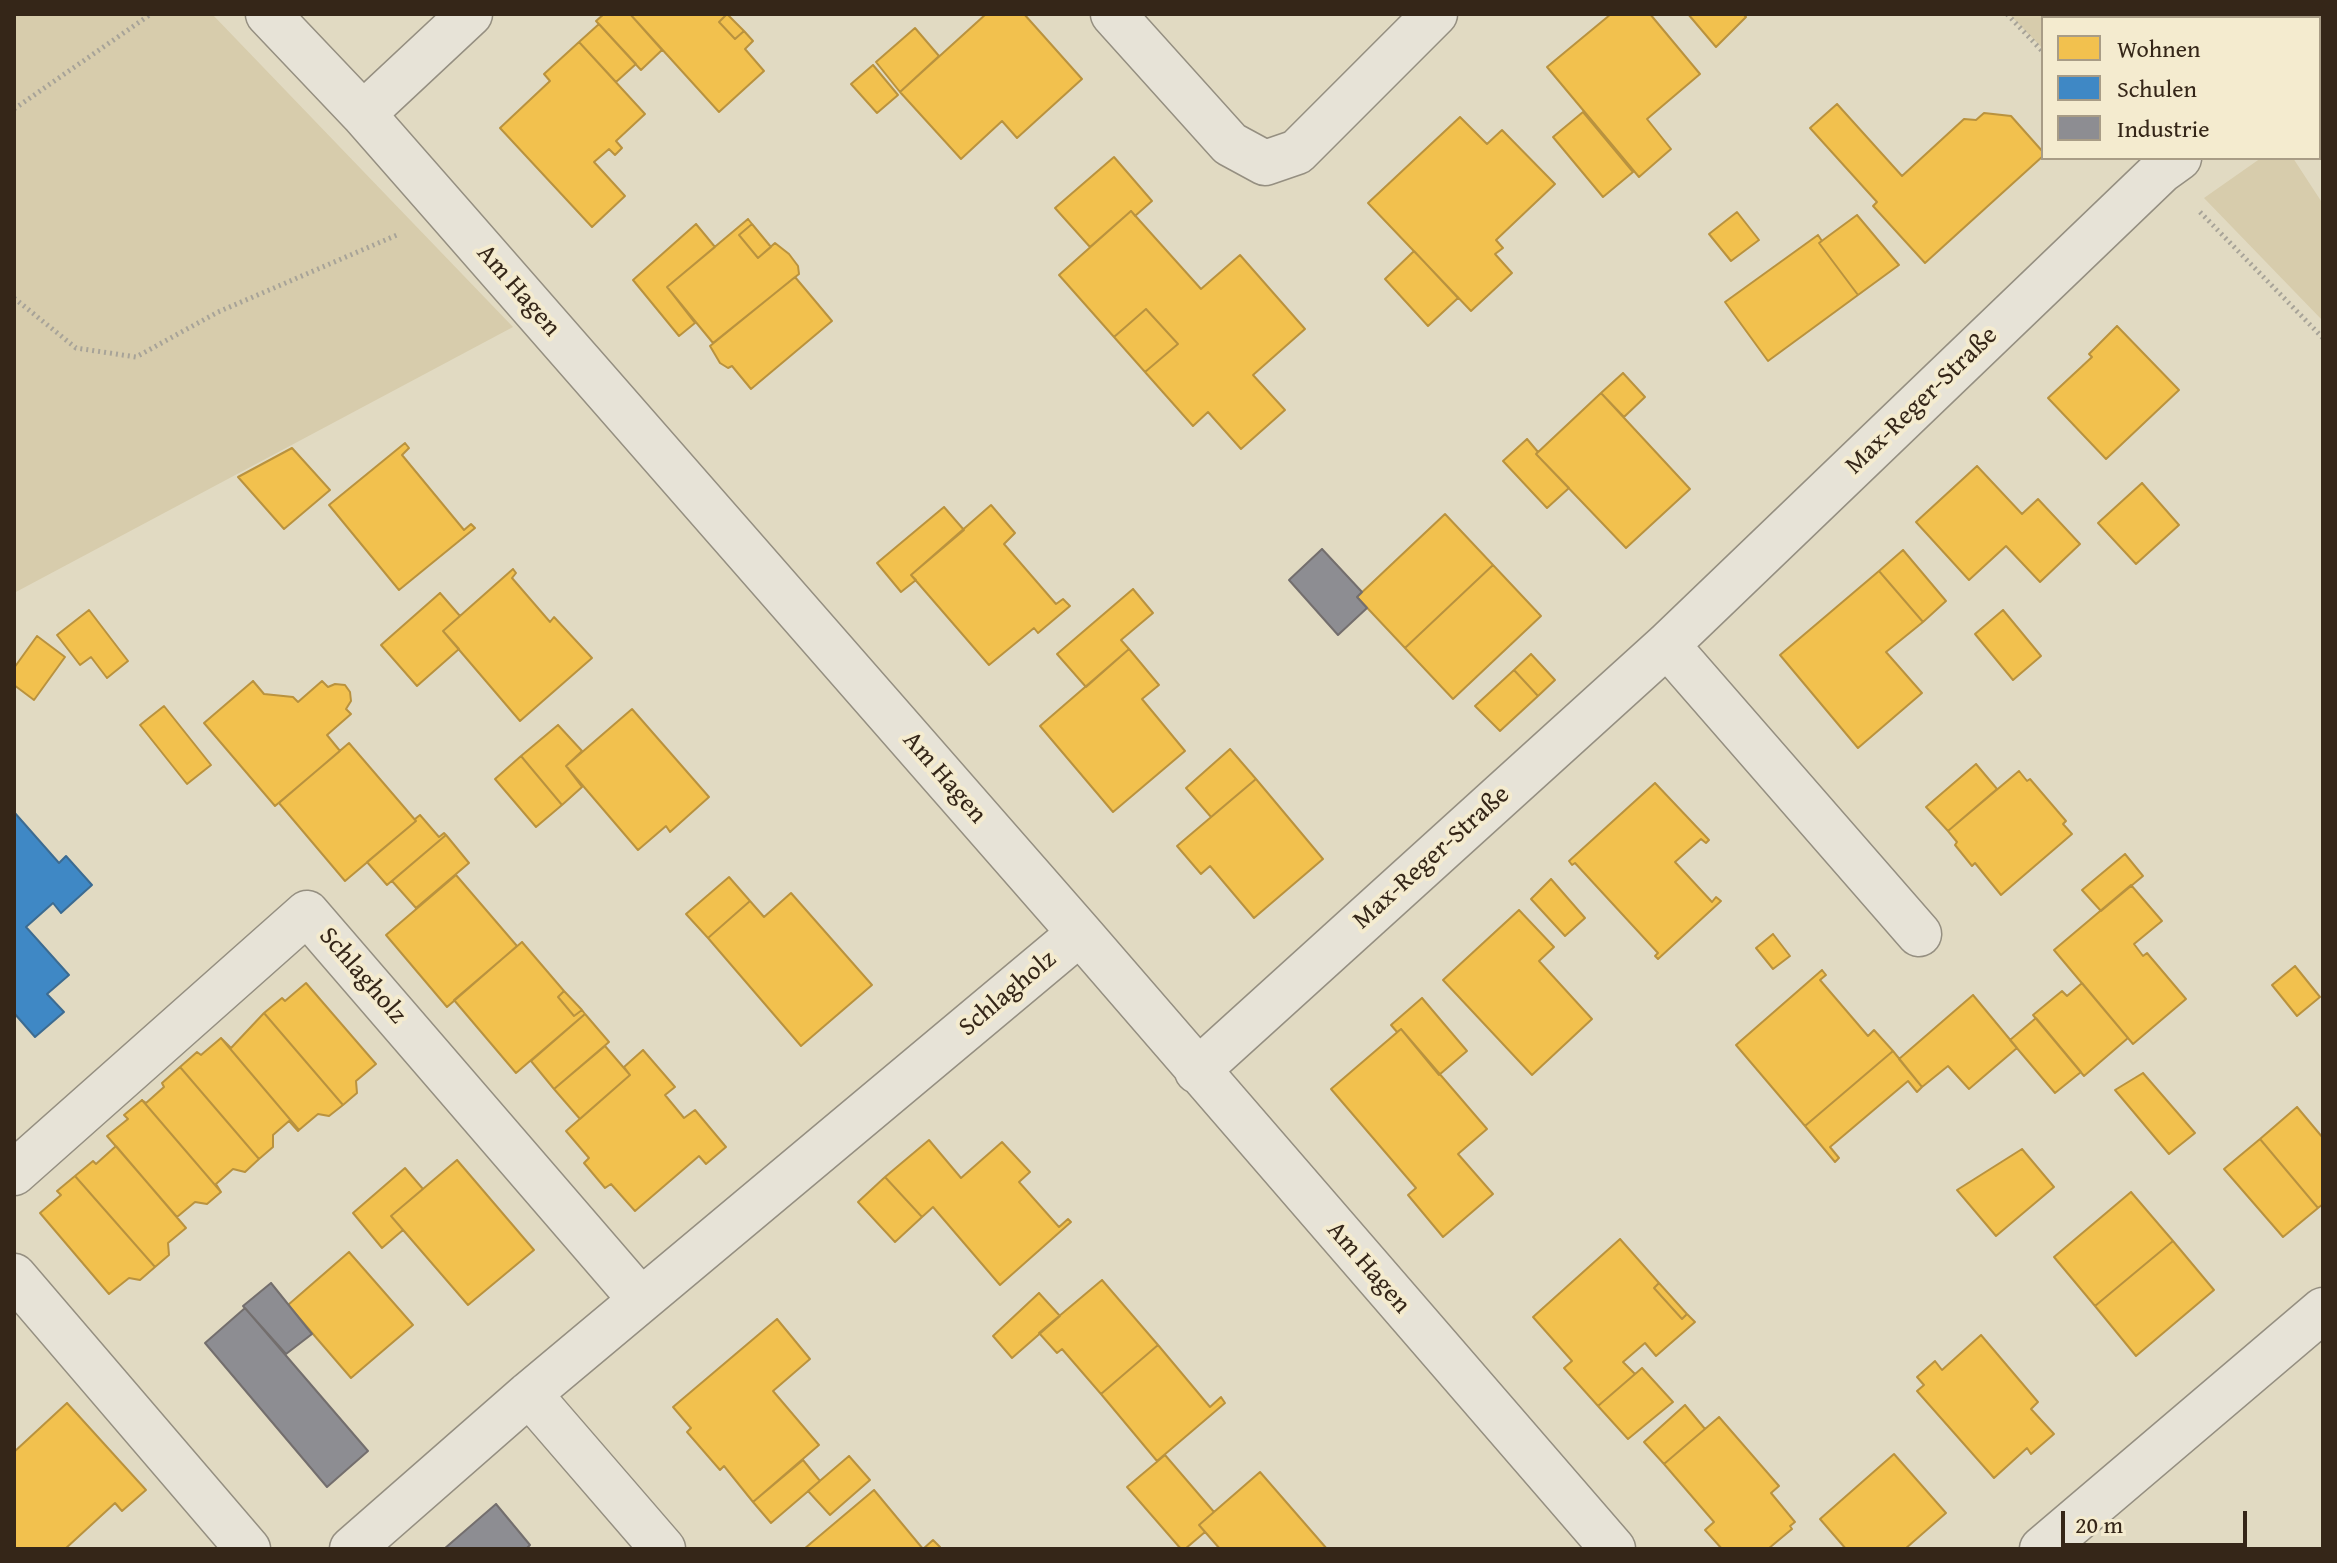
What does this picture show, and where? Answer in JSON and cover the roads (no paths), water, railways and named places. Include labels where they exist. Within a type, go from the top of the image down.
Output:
[{"type":"street","name":"Am Hagen","points":[[268,14],[363,114],[449,212],[1080,933],[1613,1549]]},
{"type":"street","points":[[363,114],[470,14]]},
{"type":"street","points":[[1113,14],[1230,144],[1265,163],[1297,152],[1435,14]]},
{"type":"street","name":"Max-Reger-Straße","points":[[1197,1071],[1667,645],[2170,165]]},
{"type":"street","points":[[1667,645],[1919,934]]},
{"type":"street","name":"Schlagholz","points":[[14,1173],[307,913],[641,1300]]},
{"type":"street","name":"Schlagholz","points":[[352,1549],[529,1394],[1080,933]]},
{"type":"street","points":[[14,1276],[248,1549]]},
{"type":"street","points":[[2042,1549],[2323,1310]]},
{"type":"street","points":[[529,1394],[663,1549]]}]
